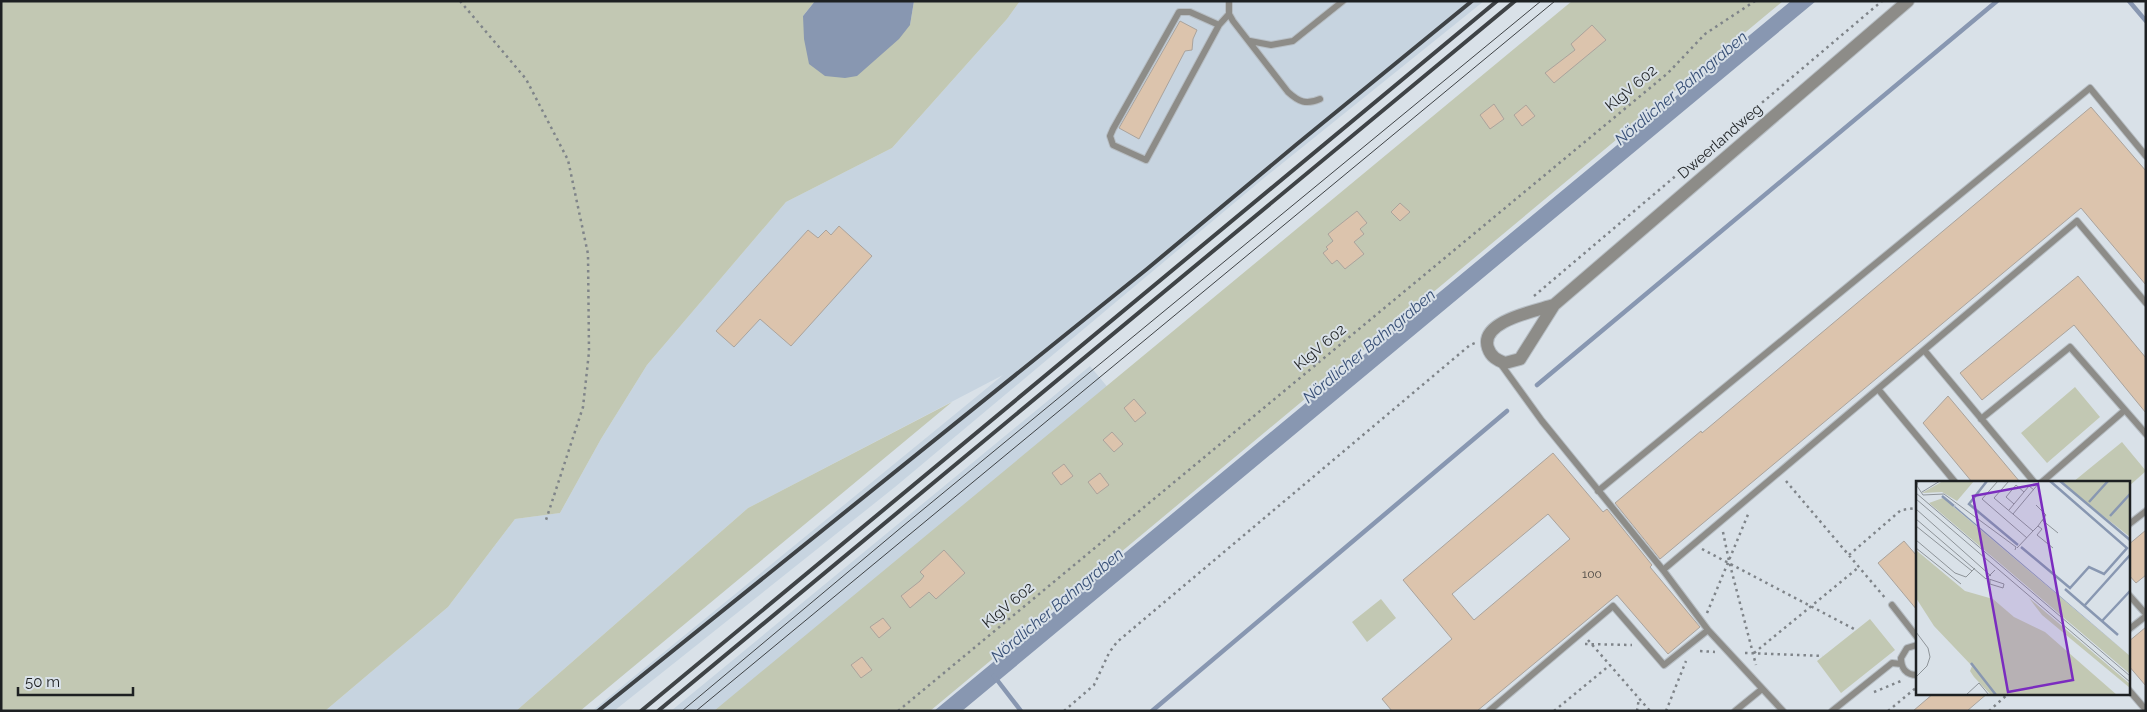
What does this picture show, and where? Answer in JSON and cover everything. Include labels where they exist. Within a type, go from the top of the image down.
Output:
[{"type":"street","name":"Dweerlandweg","points":[[1498,361],[1513,362],[1520,359],[1554,305],[1908,1]]},
{"type":"street","name":"Dweerlandweg","points":[[1482,337],[1501,323],[1554,305]]},
{"type":"street","points":[[1482,337],[1498,361]]},
{"type":"lane","points":[[1229,1],[1229,14],[1288,92],[1295,99],[1305,103],[1320,99]]},
{"type":"lane","points":[[1250,41],[1270,44],[1286,44],[1293,41],[1342,1]]},
{"type":"lane","points":[[1219,25],[1190,12],[1179,12],[1110,136],[1113,145],[1146,160],[1219,25],[1229,14]]},
{"type":"lane","points":[[1598,491],[2090,88],[2146,156]]},
{"type":"lane","points":[[1663,570],[2078,221],[2146,303]]},
{"type":"lane","points":[[1981,418],[2070,347],[2146,434]]},
{"type":"lane","points":[[1924,350],[2033,481]]},
{"type":"lane","points":[[1498,361],[1542,421],[1663,570],[1702,623],[1783,711]]},
{"type":"lane","points":[[1878,389],[1954,481]]},
{"type":"lane","points":[[2043,481],[2125,410]]},
{"type":"lane","points":[[2130,523],[2146,511]]},
{"type":"lane","points":[[2130,596],[2146,615],[2130,628]]},
{"type":"lane","points":[[1892,605],[1916,636]]},
{"type":"lane","points":[[1489,711],[1613,606],[1664,665],[1708,630]]},
{"type":"lane","points":[[1901,664],[1903,652],[1907,648],[1916,645]]},
{"type":"lane","points":[[1832,711],[1892,662],[1901,664],[1908,673],[1916,675]]},
{"type":"lane","points":[[1735,711],[1762,689]]},
{"type":"lane","points":[[2130,690],[2146,710]]},
{"type":"path","points":[[460,1],[526,79],[568,160],[588,254],[589,352],[583,407],[546,520]]},
{"type":"path","name":"KlgV 602","points":[[898,711],[1668,73],[1705,34],[1755,1]]},
{"type":"path","points":[[1529,299],[1882,1]]},
{"type":"path","points":[[1064,711],[1094,685],[1109,652],[1117,642],[1470,345],[1482,337]]},
{"type":"path","points":[[1475,343],[1482,337]]},
{"type":"path","points":[[1778,472],[1892,605]]},
{"type":"path","points":[[1702,623],[1758,490]]},
{"type":"path","points":[[1849,555],[1901,510],[1916,508]]},
{"type":"path","points":[[1721,521],[1729,562],[1762,689]]},
{"type":"path","points":[[1693,544],[1856,630]]},
{"type":"path","points":[[1754,654],[1859,566]]},
{"type":"path","points":[[1582,633],[1650,711]]},
{"type":"path","points":[[1568,644],[1647,645]]},
{"type":"path","points":[[1682,650],[1824,656]]},
{"type":"path","points":[[1666,711],[1691,651]]},
{"type":"path","points":[[1554,711],[1610,665]]},
{"type":"path","points":[[1888,711],[1916,689]]},
{"type":"path","points":[[1989,711],[2008,694]]},
{"type":"path","points":[[1638,711],[1639,698]]},
{"type":"shaded area","points":[[1020,1],[1484,1],[1264,178],[895,487],[614,711],[592,711],[1003,375],[748,508],[516,711],[325,711],[448,607],[515,519],[560,513],[601,439],[647,365],[786,202],[892,148],[1007,19]]},
{"type":"shaded area","points":[[1090,366],[1115,396],[733,711],[671,711]]},
{"type":"green space","points":[[1,1],[815,1],[803,16],[910,25],[914,1],[1020,1],[1007,19],[892,148],[786,202],[647,365],[601,439],[560,513],[515,519],[448,607],[325,711],[1,711]]},
{"type":"green space","points":[[1572,1],[1783,1],[930,711],[714,711]]},
{"type":"green space","points":[[2075,387],[2100,417],[2047,463],[2021,433]]},
{"type":"green space","points":[[952,402],[580,711],[516,711],[748,508]]},
{"type":"green space","points":[[2122,442],[2146,471],[2130,485],[2130,481],[2074,481]]},
{"type":"green space","points":[[1381,599],[1396,618],[1367,642],[1352,622]]},
{"type":"green space","points":[[1870,619],[1895,650],[1841,693],[1817,661]]},
{"type":"water","points":[[815,1],[914,1],[910,25],[899,39],[857,76],[845,78],[825,76],[809,64],[804,39],[803,16]]},
{"type":"water","points":[[1791,1],[1816,1],[962,711],[934,711]]},
{"type":"building","points":[[1180,21],[1197,30],[1193,39],[1192,50],[1185,51],[1139,139],[1119,128]]},
{"type":"building","points":[[1592,25],[1606,40],[1554,83],[1545,73],[1575,50],[1571,44]]},
{"type":"building","points":[[1494,104],[1504,119],[1490,129],[1480,115]]},
{"type":"building","points":[[1526,105],[1535,116],[1522,126],[1514,115]]},
{"type":"building","points":[[2091,107],[2146,171],[2146,285],[2081,208],[1660,559],[1615,503],[1701,431],[1702,433]]},
{"type":"building","points":[[1400,203],[1410,212],[1400,221],[1391,212]]},
{"type":"building","points":[[1357,211],[1367,223],[1360,229],[1364,234],[1354,242],[1364,254],[1345,269],[1337,260],[1332,264],[1323,253],[1328,249],[1326,247],[1333,241],[1328,234]]},
{"type":"building","points":[[839,226],[872,256],[791,346],[760,319],[734,347],[716,331],[808,230],[818,238],[826,230],[831,235]]},
{"type":"building","points":[[2078,276],[2146,358],[2146,413],[2074,325],[1982,400],[1960,373]]},
{"type":"building","points":[[1948,396],[2019,481],[1971,481],[1923,423]]},
{"type":"building","points":[[1134,399],[1146,413],[1135,422],[1124,408]]},
{"type":"building","points":[[1112,432],[1123,444],[1114,452],[1103,440]]},
{"type":"building","points":[[1553,453],[1603,512],[1607,509],[1652,565],[1650,567],[1700,627],[1668,654],[1617,595],[1477,711],[1392,711],[1382,699],[1452,639],[1403,580]],"holes":[[[1548,514],[1570,539],[1474,620],[1452,594]]]},
{"type":"building","points":[[1064,464],[1073,476],[1061,485],[1052,473]]},
{"type":"building","points":[[1100,473],[1109,485],[1097,494],[1088,482]]},
{"type":"building","points":[[2146,530],[2146,575],[2136,583],[2130,576],[2130,543]]},
{"type":"building","points":[[1904,541],[1916,555],[1916,609],[1878,563]]},
{"type":"building","points":[[944,550],[965,573],[936,599],[929,592],[910,608],[901,596],[920,581],[924,576],[920,572]]},
{"type":"building","points":[[883,618],[891,628],[879,638],[870,627]]},
{"type":"building","points":[[2146,627],[2146,686],[2130,667],[2130,640]]},
{"type":"building","points":[[862,657],[872,670],[861,678],[851,665]]},
{"type":"building","points":[[1933,694],[1987,694],[1967,711],[1913,711]]},
{"type":"waterway","points":[[1537,385],[1997,1]]},
{"type":"waterway","points":[[2129,1],[2146,21]]},
{"type":"waterway","points":[[1152,711],[1507,411]]},
{"type":"waterway","points":[[994,676],[1021,711]]},
{"type":"tram line","points":[[682,711],[903,526],[1541,1]]},
{"type":"tram line","points":[[696,711],[1555,1]]},
{"type":"railway","points":[[598,711],[1147,269],[1472,1]]},
{"type":"railway","points":[[641,711],[1497,1]]},
{"type":"railway","points":[[658,711],[1515,1]]},
{"type":"water label","name":"Nördlicher Bahngraben","points":[[1681,88]]},
{"type":"water label","name":"Nördlicher Bahngraben","points":[[1369,346]]},
{"type":"water label","name":"Nördlicher Bahngraben","points":[[1057,605]]}]
